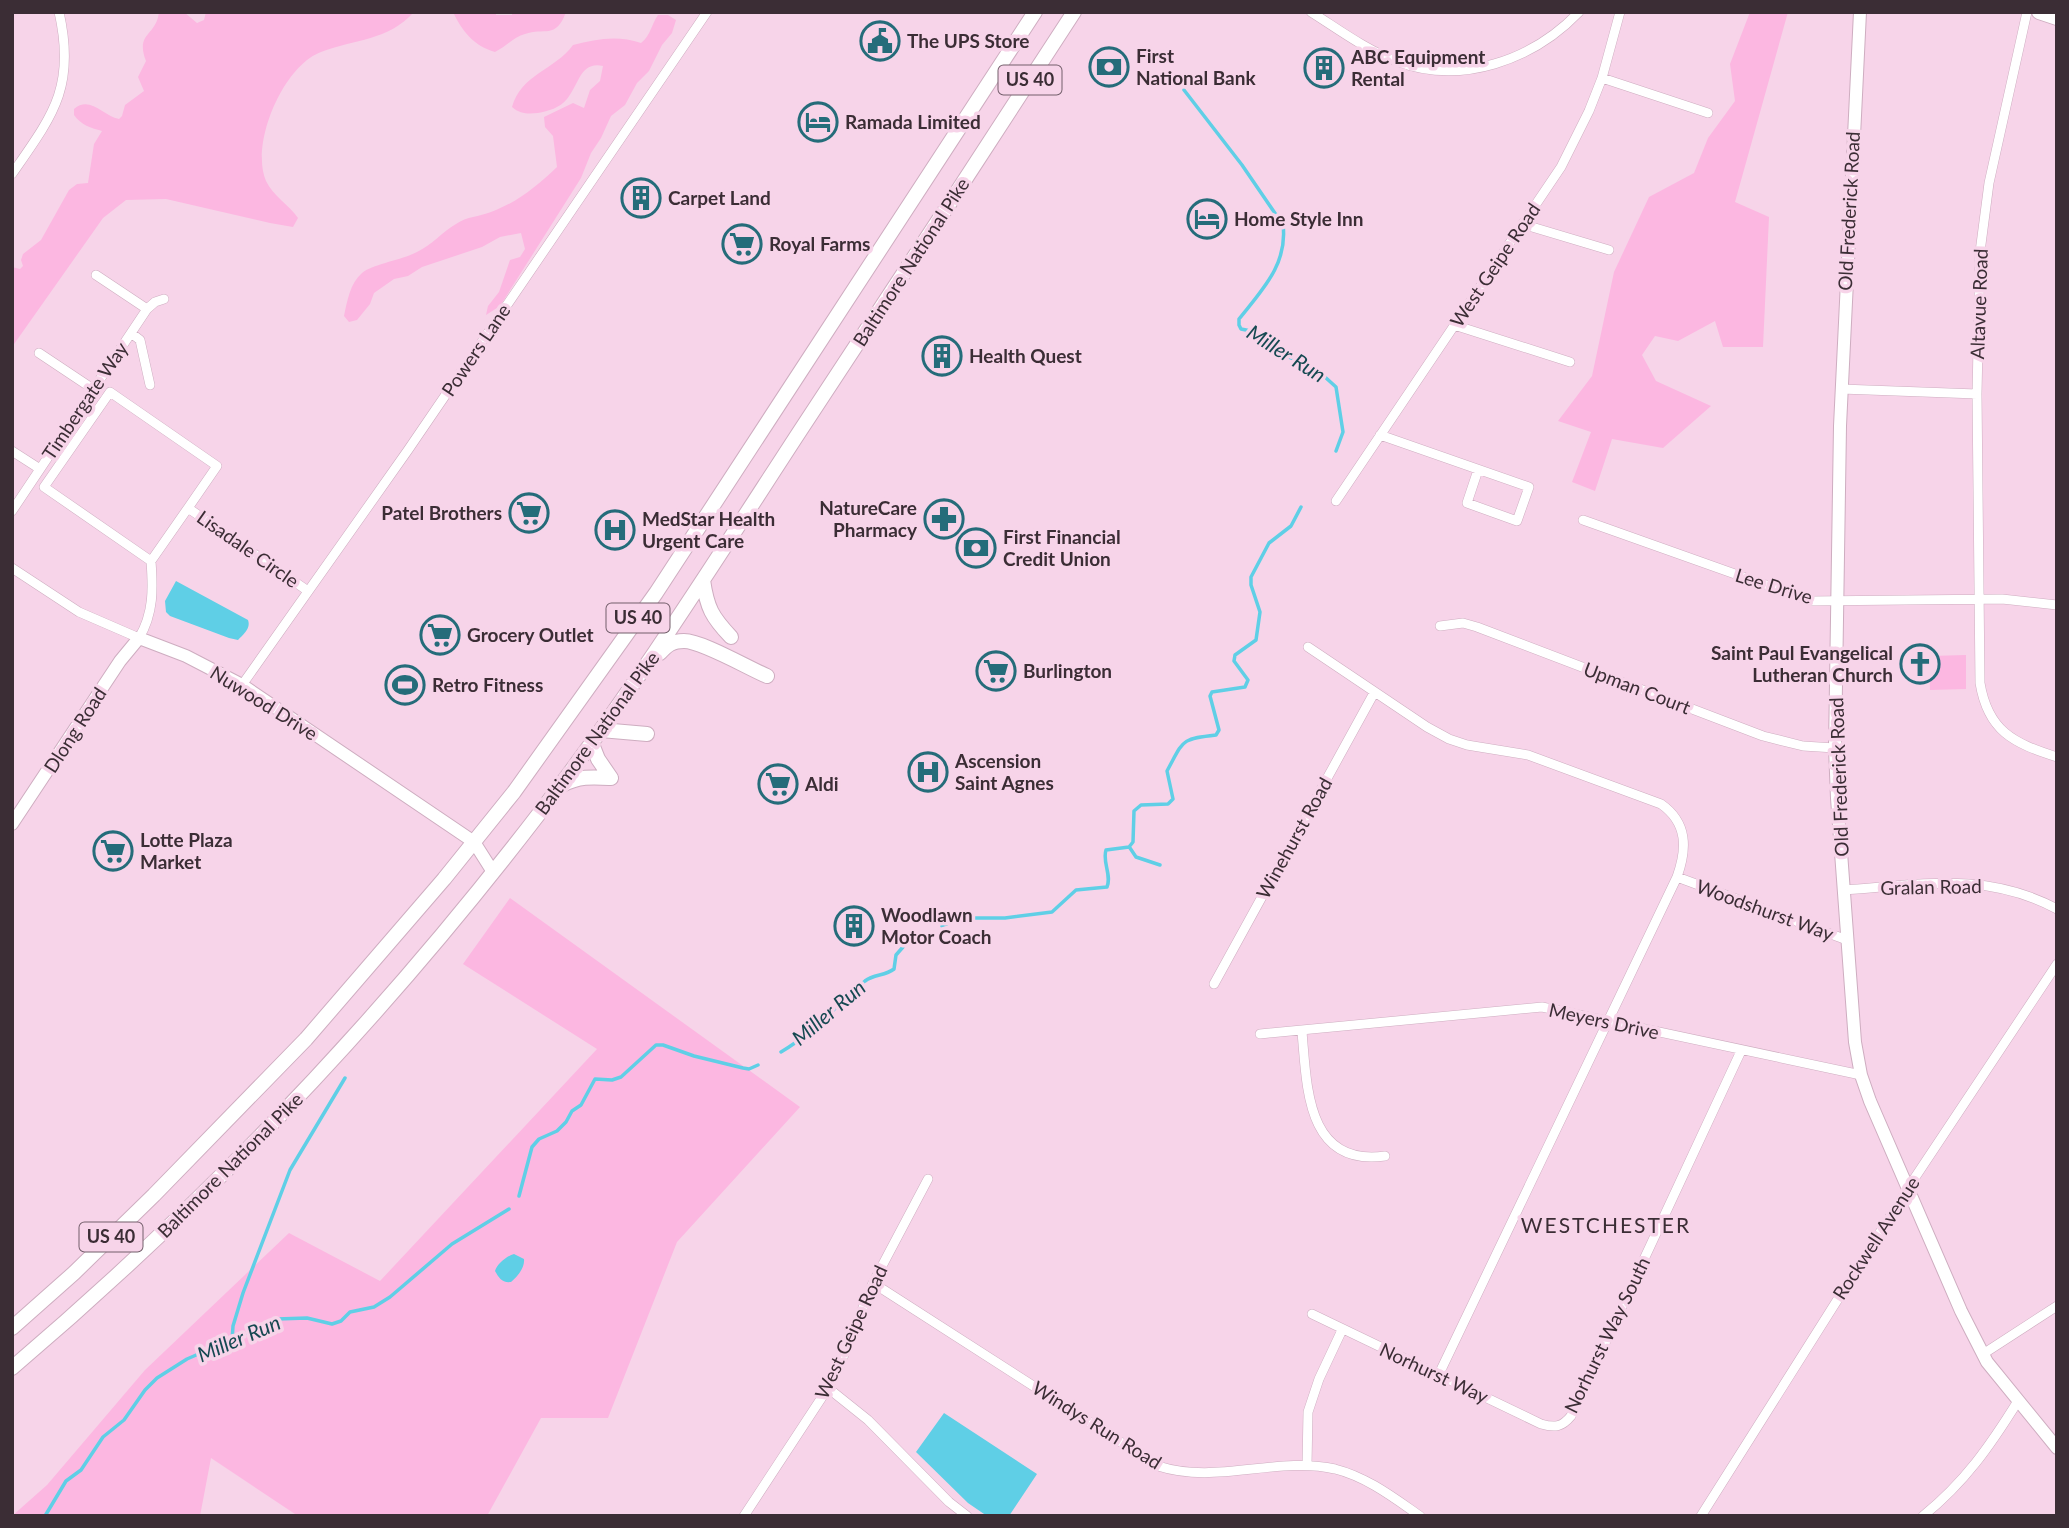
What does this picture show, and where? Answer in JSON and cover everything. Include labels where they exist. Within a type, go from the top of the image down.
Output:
[{"type":"main road","name":"Baltimore National Pike","points":[[12,1328],[74,1273],[237,1112],[348,991],[474,842],[552,740],[656,593],[1035,12]]},
{"type":"main road","name":"Baltimore National Pike","points":[[12,1368],[104,1289],[259,1138],[338,1055],[493,872],[592,744],[640,675],[1074,12]]},
{"type":"main road","points":[[2039,12],[2057,18]]},
{"type":"main road","points":[[703,580],[706,601],[712,615],[731,637]]},
{"type":"main road","points":[[640,675],[667,645],[684,641],[693,642],[767,676]]},
{"type":"main road","points":[[601,730],[647,734]]},
{"type":"main road","points":[[560,786],[586,776],[611,778],[592,744]]},
{"type":"street","name":"Powers Lane","points":[[242,685],[408,450],[707,12]]},
{"type":"street","points":[[1311,12],[1398,62],[1450,70],[1475,69],[1518,57],[1541,45],[1579,12]]},
{"type":"street","name":"West Geipe Road","points":[[1336,501],[1561,167],[1602,78],[1620,12]]},
{"type":"street","name":"Old Frederick Road","points":[[1860,12],[1841,389],[1835,748],[1854,1031],[1861,1075],[1961,1311],[1996,1374],[2057,1448]]},
{"type":"street","name":"Altavue Road","points":[[2027,12],[1984,215],[1978,302],[1977,394],[1980,683],[1983,701],[1990,716],[2008,737],[2021,745],[2057,757]]},
{"type":"street","points":[[12,174],[16,162],[51,117],[63,85],[66,50],[62,13]]},
{"type":"street","points":[[1602,78],[1708,113]]},
{"type":"street","points":[[1522,224],[1609,250]]},
{"type":"street","points":[[96,275],[146,309]]},
{"type":"street","name":"Timbergate Way","points":[[12,511],[146,309],[164,299]]},
{"type":"street","points":[[1454,325],[1570,362]]},
{"type":"street","points":[[131,332],[140,340],[150,385]]},
{"type":"street","points":[[39,353],[93,389]]},
{"type":"street","points":[[1841,389],[1977,394]]},
{"type":"street","name":"Lisadale Circle","points":[[110,392],[216,466],[188,508],[151,561],[44,487],[110,392]]},
{"type":"street","points":[[1380,435],[1529,487],[1517,521],[1467,503],[1478,470]]},
{"type":"street","points":[[12,451],[40,469]]},
{"type":"street","name":"Lisadale Circle","points":[[188,508],[308,591]]},
{"type":"street","name":"Lee Drive","points":[[1583,520],[1811,601],[2024,600],[2057,605]]},
{"type":"street","points":[[139,638],[147,625],[150,611],[151,561]]},
{"type":"street","name":"Nuwood Drive","points":[[12,568],[79,612],[186,656],[242,685],[474,842],[493,872]]},
{"type":"street","name":"Upman Court","points":[[1440,626],[1463,623],[1477,627],[1763,736],[1803,746],[1835,748]]},
{"type":"street","name":"Dlong Road","points":[[12,824],[120,661],[139,638]]},
{"type":"street","points":[[1308,647],[1426,727],[1449,739],[1467,745],[1528,755],[1661,804],[1677,819],[1685,841],[1685,852],[1677,877]]},
{"type":"street","name":"Winehurst Road","points":[[1214,984],[1374,693]]},
{"type":"street","name":"Woodshurst Way","points":[[1439,1374],[1677,877],[1847,940]]},
{"type":"street","name":"Gralan Road","points":[[1843,890],[1973,883],[2026,896],[2057,909]]},
{"type":"street","name":"Rockwell Avenue","points":[[1701,1516],[1908,1188],[2057,964]]},
{"type":"street","name":"Meyers Drive","points":[[1260,1034],[1542,1007],[1861,1075]]},
{"type":"street","points":[[1302,1032],[1309,1100],[1320,1129],[1329,1140],[1351,1153],[1372,1158],[1385,1156]]},
{"type":"street","name":"Norhurst Way South","points":[[1558,1426],[1571,1416],[1741,1051]]},
{"type":"street","name":"West Geipe Road","points":[[744,1516],[828,1388],[873,1283],[928,1178]]},
{"type":"street","name":"Windys Run Road","points":[[873,1283],[1158,1466],[1172,1471],[1203,1474],[1307,1465],[1336,1470],[1365,1480],[1420,1516]]},
{"type":"street","points":[[1983,1354],[2057,1306]]},
{"type":"street","name":"Norhurst Way","points":[[1312,1314],[1541,1424],[1558,1426]]},
{"type":"street","points":[[1307,1465],[1308,1412],[1319,1379],[1342,1330]]},
{"type":"street","points":[[828,1388],[868,1420],[949,1502],[967,1516]]},
{"type":"street","points":[[1923,1516],[1941,1502],[1972,1469],[2018,1401]]},
{"type":"shaded area","points":[[159,12],[184,12],[197,23],[204,20],[206,12],[414,12],[404,22],[382,34],[321,52],[307,60],[283,89],[266,128],[262,165],[269,186],[298,218],[293,227],[166,199],[126,200],[103,218],[12,347],[12,267],[20,269],[23,266],[23,254],[41,240],[69,190],[77,184],[88,183],[94,144],[102,131],[80,121],[74,115],[74,109],[80,105],[91,105],[119,119],[125,105],[144,91],[138,77],[146,61],[143,52],[144,39],[154,26]]},
{"type":"shaded area","points":[[453,12],[496,12],[496,15],[512,15],[512,12],[566,12],[554,29],[521,35],[495,52],[470,37]]},
{"type":"shaded area","points":[[1750,12],[1788,12],[1735,202],[1769,217],[1763,347],[1723,347],[1715,321],[1678,341],[1655,336],[1642,355],[1656,381],[1711,406],[1663,448],[1612,439],[1595,491],[1572,482],[1591,432],[1558,421],[1592,376],[1614,272],[1649,197],[1694,173],[1708,138],[1735,101],[1730,64]]},
{"type":"shaded area","points":[[658,15],[668,15],[676,20],[672,33],[625,105],[611,116],[581,178],[500,306],[486,315],[488,306],[499,292],[510,260],[520,257],[525,249],[521,233],[500,237],[482,247],[394,279],[374,293],[370,304],[357,320],[349,322],[344,316],[348,299],[352,287],[362,273],[417,252],[460,221],[510,203],[557,167],[553,136],[545,127],[544,117],[573,103],[584,108],[590,90],[600,81],[603,66],[589,67],[564,102],[557,107],[524,113],[512,107],[516,96],[531,79],[557,61],[573,45],[607,39],[641,43]]},
{"type":"shaded area","points":[[1966,655],[1966,689],[1930,690],[1929,656]]},
{"type":"shaded area","points":[[510,898],[800,1107],[677,1242],[608,1418],[541,1418],[487,1516],[298,1516],[211,1458],[200,1516],[12,1516],[47,1485],[145,1370],[289,1233],[380,1281],[597,1049],[463,964]]},
{"type":"water","points":[[176,581],[248,620],[246,631],[238,640],[170,616],[166,612],[165,601]]},
{"type":"water","points":[[514,1254],[524,1259],[523,1266],[511,1282],[505,1282],[495,1271],[503,1261]]},
{"type":"water","points":[[944,1413],[1037,1474],[1009,1516],[987,1516],[968,1503],[916,1452]]},
{"type":"waterway","name":"Miller Run","points":[[1184,90],[1242,165],[1283,225],[1281,252],[1272,276],[1239,319],[1239,325],[1241,329],[1256,332],[1274,351],[1315,368],[1336,387],[1343,432],[1336,451]]},
{"type":"waterway","name":"Miller Run","points":[[942,926],[960,918],[1005,918],[1052,912],[1076,890],[1107,887],[1106,850],[1129,847],[1133,842],[1134,811],[1141,805],[1168,804],[1173,799],[1167,771],[1180,747],[1189,740],[1216,735],[1219,730],[1210,696],[1212,692],[1245,687],[1248,680],[1234,661],[1235,655],[1256,640],[1260,612],[1251,577],[1269,543],[1291,526],[1301,507]]},
{"type":"waterway","points":[[1130,848],[1136,857],[1160,865]]},
{"type":"waterway","name":"Miller Run","points":[[781,1052],[814,1028],[865,981],[894,969],[896,955],[903,947]]},
{"type":"waterway","name":"Miller Run","points":[[519,1196],[532,1147],[539,1139],[557,1131],[566,1122],[572,1111],[581,1105],[595,1079],[612,1080],[621,1077],[656,1045],[743,1068],[749,1069],[758,1065]]},
{"type":"waterway","points":[[232,1341],[233,1326],[243,1293],[290,1170],[345,1078]]},
{"type":"waterway","name":"Miller Run","points":[[45,1516],[66,1481],[81,1470],[103,1437],[124,1420],[157,1378],[187,1359],[249,1332],[264,1329],[277,1319],[307,1318],[332,1324],[341,1321],[350,1312],[374,1307],[390,1297],[452,1244],[509,1209]]},
{"type":"place","name":"The UPS Store","points":[[880,41]]},
{"type":"place","name":"First National Bank","points":[[1109,67]]},
{"type":"place","name":"ABC Equipment Rental","points":[[1324,68]]},
{"type":"place","name":"Ramada Limited","points":[[818,122]]},
{"type":"place","name":"Carpet Land","points":[[641,198]]},
{"type":"place","name":"Home Style Inn","points":[[1207,219]]},
{"type":"place","name":"Royal Farms","points":[[742,244]]},
{"type":"place","name":"Health Quest","points":[[942,356]]},
{"type":"place","name":"Patel Brothers","points":[[529,513]]},
{"type":"place","name":"NatureCare Pharmacy","points":[[944,519]]},
{"type":"place","name":"MedStar Health Urgent Care","points":[[615,530]]},
{"type":"place","name":"First Financial Credit Union","points":[[976,548]]},
{"type":"place","name":"Grocery Outlet","points":[[440,635]]},
{"type":"place","name":"Saint Paul Evangelical Lutheran Church","points":[[1920,664]]},
{"type":"place","name":"Burlington","points":[[996,671]]},
{"type":"place","name":"Retro Fitness","points":[[405,685]]},
{"type":"place","name":"Ascension Saint Agnes","points":[[928,772]]},
{"type":"place","name":"Aldi","points":[[778,784]]},
{"type":"place","name":"Lotte Plaza Market","points":[[113,851]]},
{"type":"place","name":"Woodlawn Motor Coach","points":[[854,926]]},
{"type":"district","name":"WESTCHESTER","points":[[1606,1226]]}]
